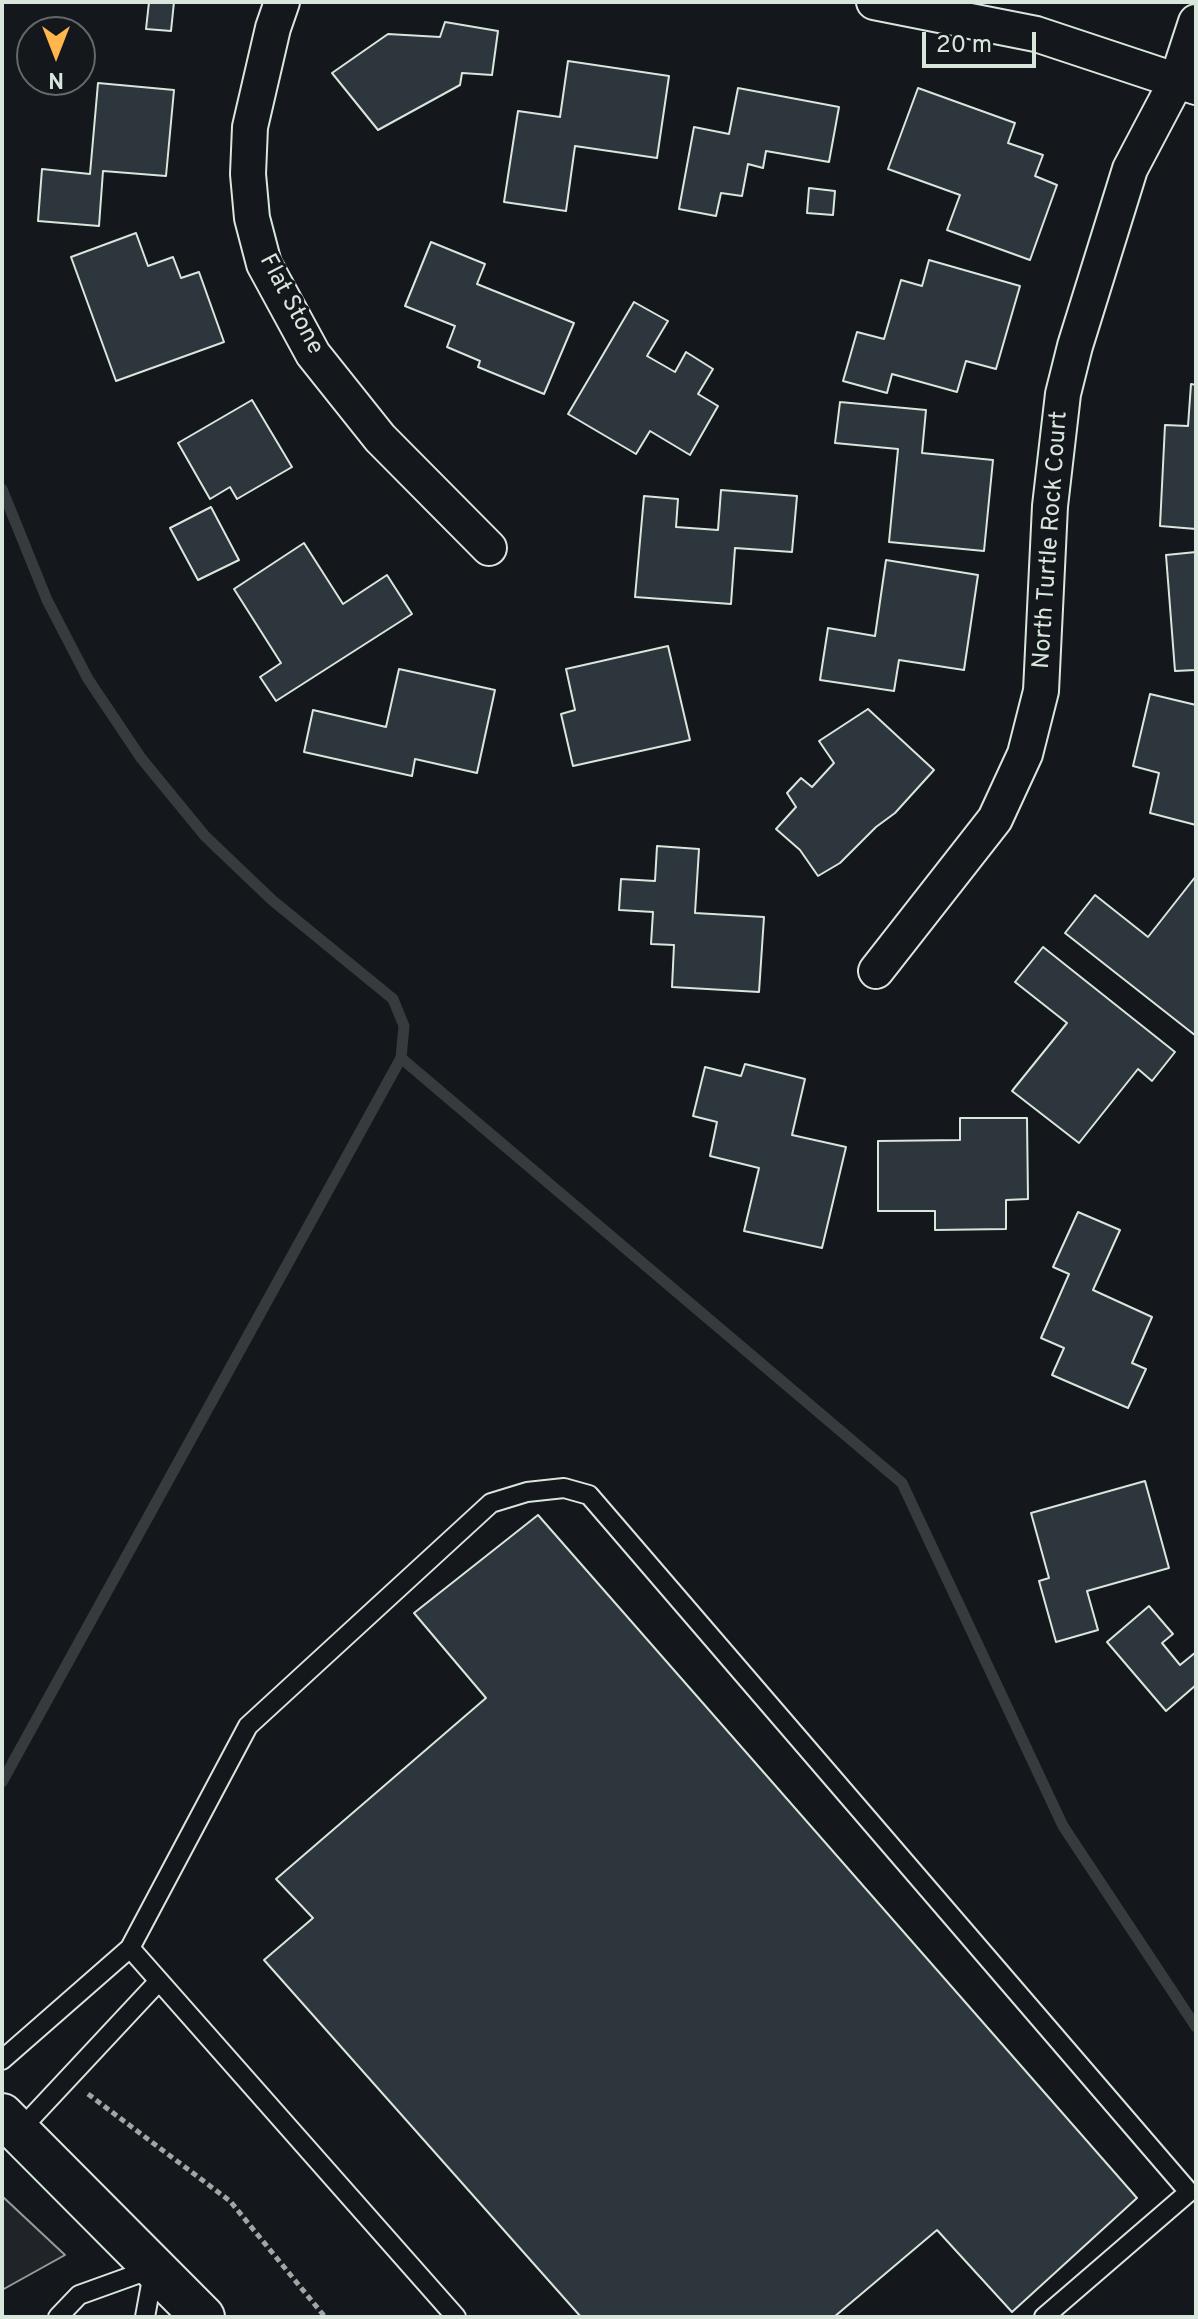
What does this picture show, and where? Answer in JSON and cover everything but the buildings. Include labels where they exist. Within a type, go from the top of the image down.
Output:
[{"type":"street","name":"Flat Stone","points":[[282,2],[250,127],[248,174],[252,218],[264,264],[313,354],[380,438],[489,548]]},
{"type":"street","points":[[874,2],[1036,34],[1186,83]]},
{"type":"street","name":"North Turtle Rock Court","points":[[876,971],[995,819],[1025,754],[1041,691],[1050,506],[1063,394],[1130,169],[1186,83],[1196,22]]},
{"type":"street","points":[[10,2124],[203,2317]]},
{"type":"lane","points":[[2,2060],[130,1948],[248,1726],[491,1503],[540,1490],[564,1488],[589,1495],[1189,2192],[1044,2317]]},
{"type":"lane","points":[[130,1948],[456,2317]]},
{"type":"lane","points":[[10,2124],[70,2076],[159,1981]]},
{"type":"lane","points":[[58,2317],[79,2295],[154,2268]]},
{"type":"lane","points":[[145,2317],[154,2268]]},
{"type":"path","points":[[70,2076],[230,2201],[325,2317]]},
{"type":"shaded area","points":[[2,2196],[65,2255],[2,2290]]},
{"type":"waterway","points":[[2,489],[47,600],[88,679],[141,758],[205,836],[272,900],[393,999],[404,1026],[401,1058],[2,1782]]},
{"type":"waterway","points":[[401,1058],[902,1483],[1063,1826],[1196,2027]]}]
